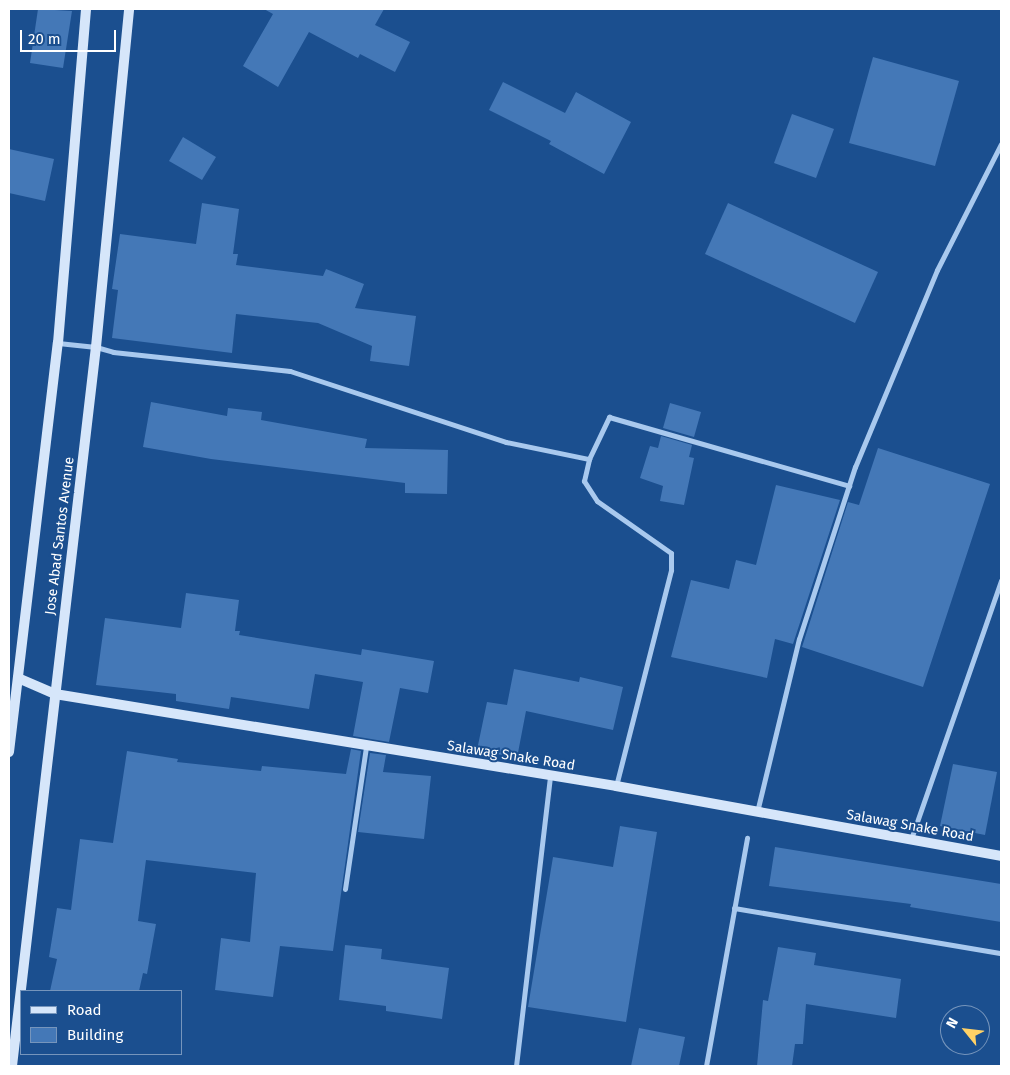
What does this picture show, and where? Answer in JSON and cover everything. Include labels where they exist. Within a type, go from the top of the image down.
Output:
[{"type":"main road","name":"Jose Abad Santos Avenue","points":[[9,752],[58,343],[86,9]]},
{"type":"main road","name":"Jose Abad Santos Avenue","points":[[21,990],[96,347],[129,9]]},
{"type":"main road","name":"Salawag Snake Road","points":[[18,678],[55,694],[366,748],[616,786],[1001,856]]},
{"type":"main road","name":"Jose Abad Santos Avenue","points":[[12,1066],[20,997]]},
{"type":"street","points":[[756,812],[799,639],[849,486],[937,270],[1001,144]]},
{"type":"street","points":[[58,343],[96,347],[113,352],[290,370],[506,442],[589,459]]},
{"type":"street","points":[[616,786],[671,570],[671,553],[597,501],[584,481],[589,459],[609,418],[849,486]]},
{"type":"street","points":[[911,840],[1001,580]]},
{"type":"street","points":[[345,889],[366,748]]},
{"type":"street","points":[[516,1066],[550,776]]},
{"type":"street","points":[[706,1066],[747,838]]},
{"type":"street","points":[[734,908],[1001,953]]},
{"type":"building","points":[[38,9],[72,11],[63,68],[30,63]]},
{"type":"building","points":[[264,9],[384,9],[375,25],[410,42],[395,72],[360,54],[358,58],[309,32],[278,87],[243,66],[273,14]]},
{"type":"building","points":[[873,57],[959,81],[935,166],[849,143]]},
{"type":"building","points":[[503,82],[565,113],[576,92],[631,122],[604,174],[549,144],[551,141],[489,110]]},
{"type":"building","points":[[792,114],[834,129],[816,178],[774,163]]},
{"type":"building","points":[[183,137],[216,157],[202,180],[169,161]]},
{"type":"building","points":[[9,149],[54,159],[45,201],[9,193]]},
{"type":"building","points":[[202,203],[239,209],[233,254],[238,254],[236,265],[323,276],[326,269],[364,284],[355,308],[416,316],[409,366],[370,361],[372,346],[318,323],[236,314],[232,353],[112,338],[118,290],[112,289],[120,234],[196,244]]},
{"type":"building","points":[[728,203],[878,272],[855,323],[705,254]]},
{"type":"building","points":[[151,402],[227,416],[228,408],[262,412],[261,420],[367,439],[365,448],[448,450],[447,494],[405,493],[405,483],[211,459],[143,447]]},
{"type":"building","points":[[670,403],[701,412],[694,437],[663,428]]},
{"type":"building","points":[[661,436],[692,445],[689,457],[694,458],[684,505],[660,501],[663,486],[640,478],[650,446],[658,448]]},
{"type":"building","points":[[878,448],[990,484],[923,687],[802,647],[848,502],[859,505]]},
{"type":"building","points":[[776,485],[840,500],[793,644],[775,639],[767,678],[671,657],[691,580],[729,589],[736,560],[756,565]]},
{"type":"building","points":[[186,593],[239,600],[235,631],[240,631],[239,635],[361,655],[362,649],[434,661],[428,693],[400,688],[389,742],[353,736],[363,682],[315,674],[309,709],[231,697],[229,709],[176,701],[176,694],[96,685],[105,618],[181,628]]},
{"type":"building","points":[[514,669],[579,682],[580,677],[623,687],[613,730],[526,711],[517,758],[477,750],[487,702],[507,705]]},
{"type":"building","points":[[351,749],[361,751],[333,951],[280,946],[273,997],[215,990],[221,938],[250,942],[256,873],[146,860],[138,921],[156,924],[147,974],[143,973],[139,990],[50,990],[57,959],[49,957],[57,908],[71,910],[80,839],[113,843],[127,751],[178,759],[177,762],[261,771],[262,766],[346,774]]},
{"type":"building","points":[[370,753],[386,755],[383,772],[431,776],[424,839],[358,832]]},
{"type":"building","points":[[953,764],[997,772],[985,835],[940,826]]},
{"type":"building","points":[[620,826],[657,832],[626,1022],[528,1007],[553,857],[613,867]]},
{"type":"building","points":[[775,847],[1001,884],[1001,922],[910,907],[911,904],[769,886]]},
{"type":"building","points":[[345,945],[382,949],[381,959],[449,968],[442,1019],[386,1011],[386,1006],[339,1000]]},
{"type":"building","points":[[778,947],[816,953],[814,965],[901,979],[896,1018],[806,1004],[803,1044],[795,1044],[792,1066],[757,1066],[763,1000],[768,1001]]},
{"type":"building","points":[[639,1028],[685,1037],[679,1066],[631,1066]]}]
